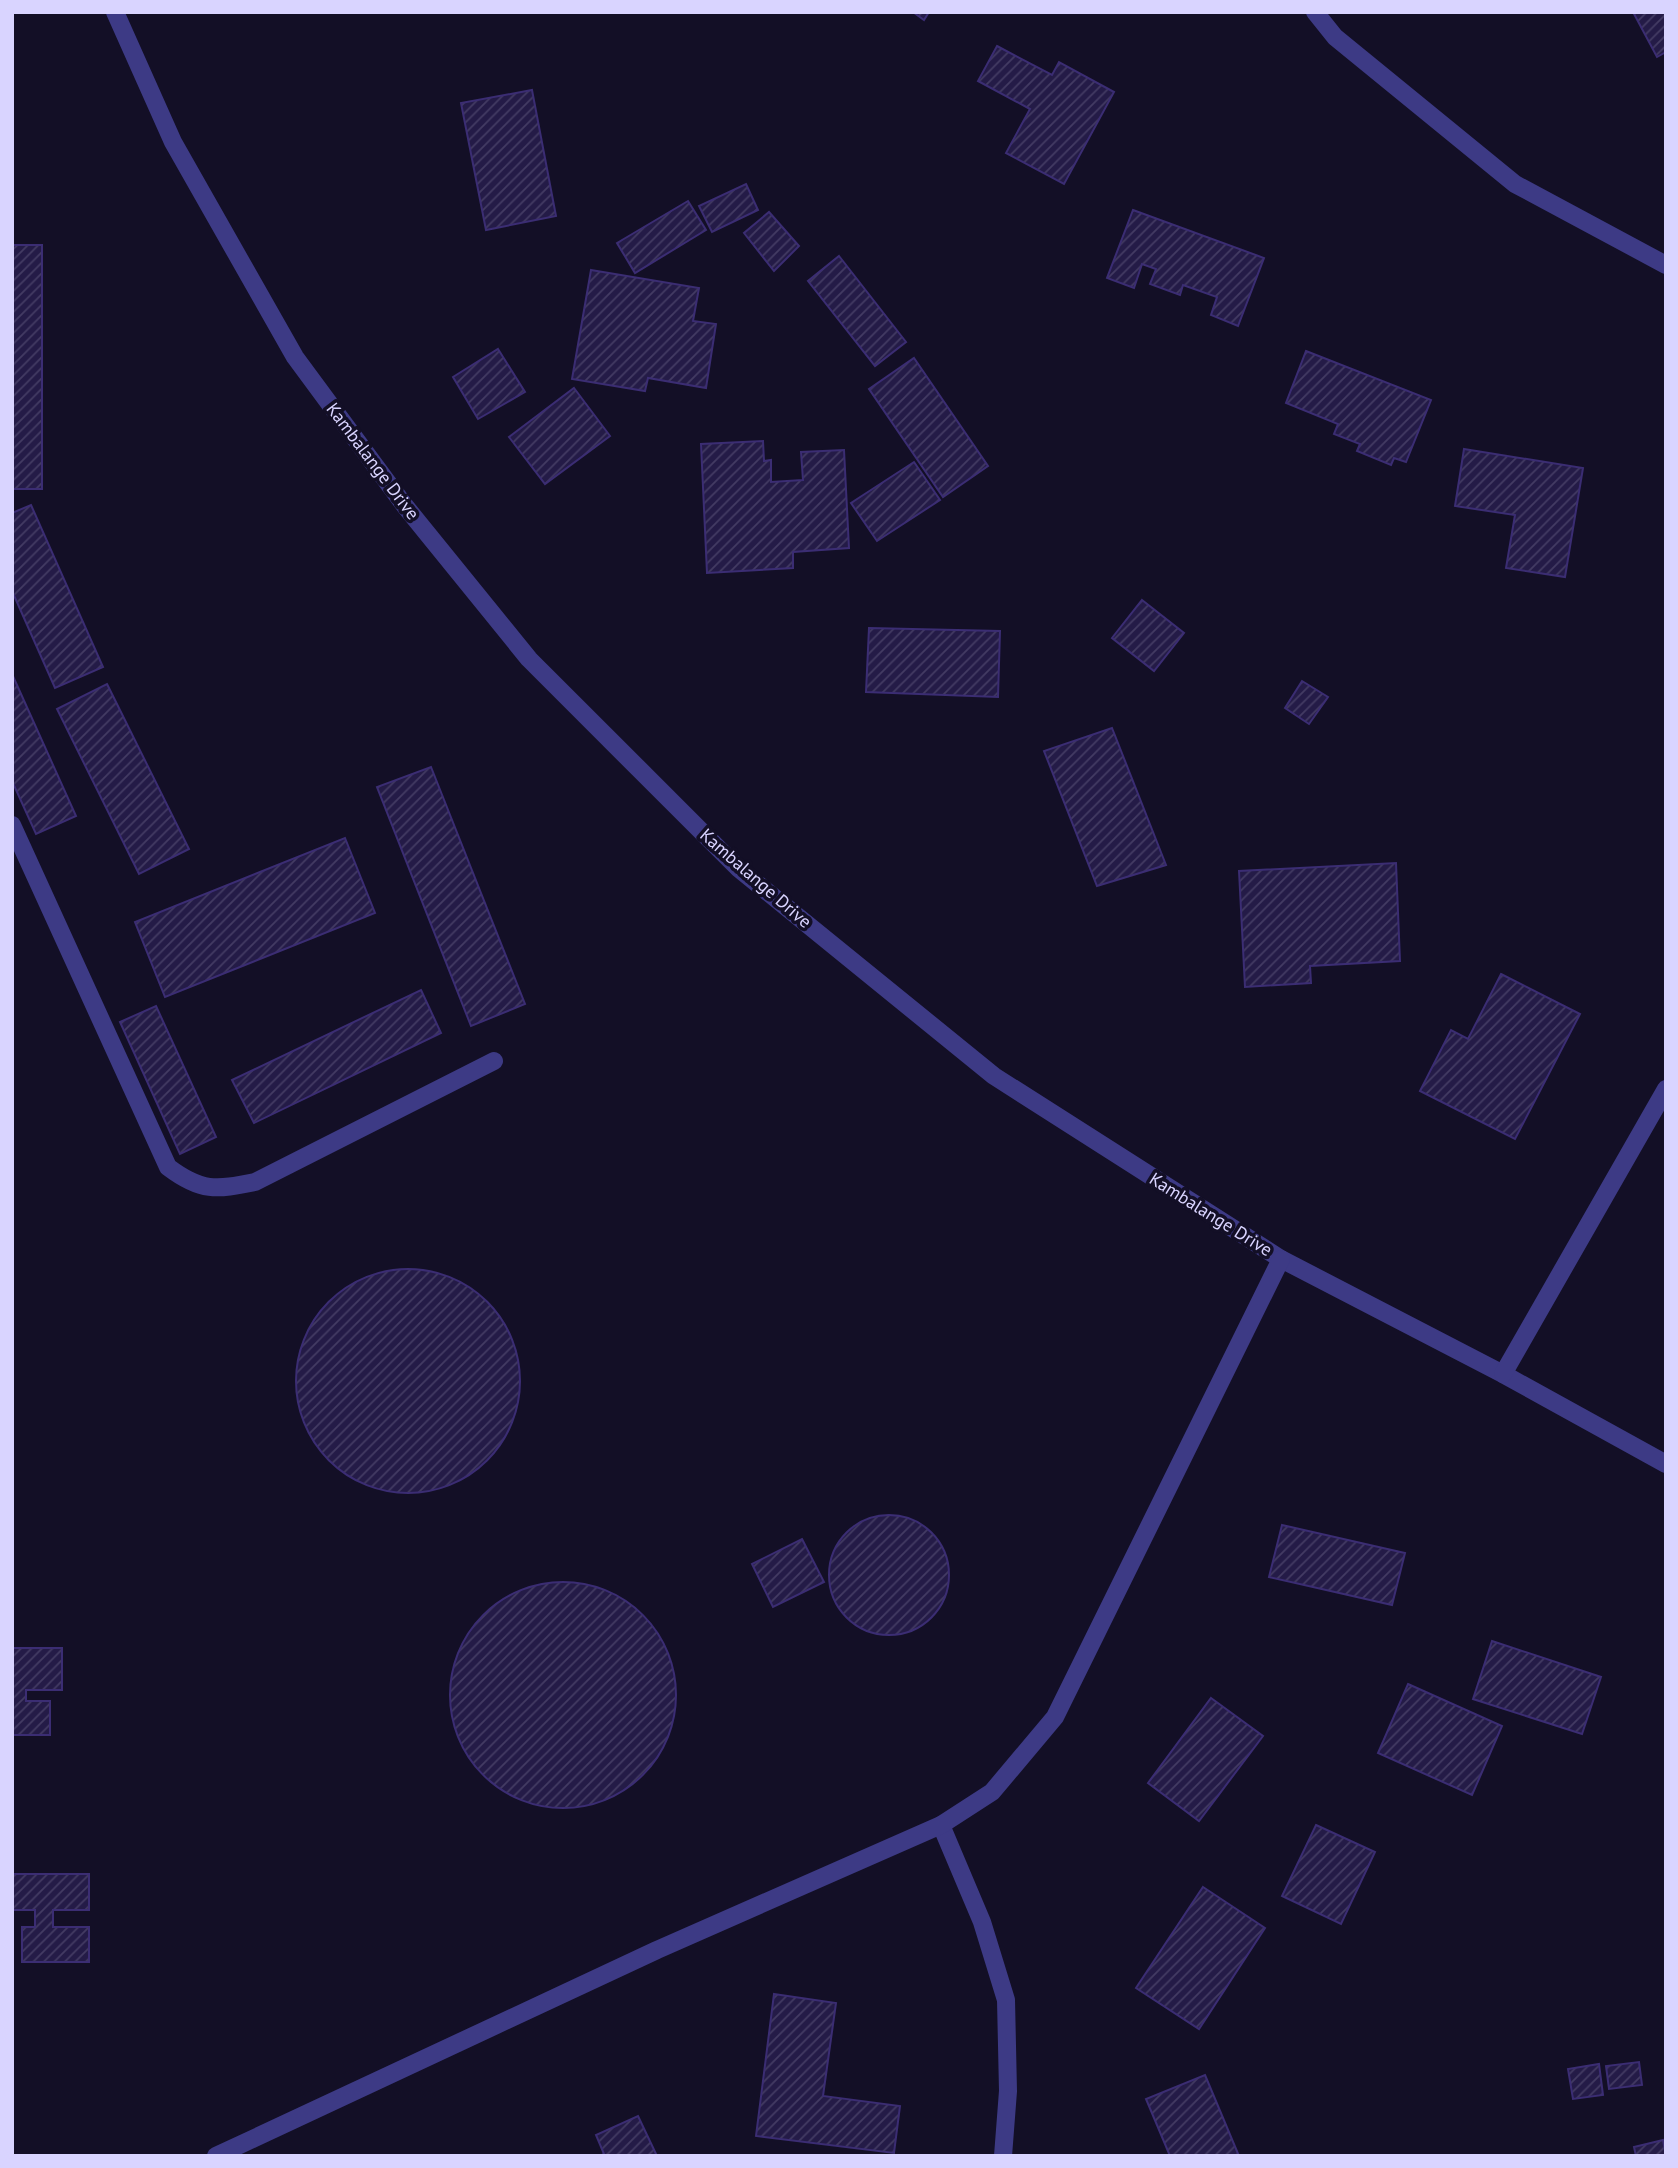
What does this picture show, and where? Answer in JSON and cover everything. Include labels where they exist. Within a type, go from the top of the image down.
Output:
[{"type":"street","name":"Kambalange Drive","points":[[115,12],[173,142],[295,356],[405,506],[529,660],[738,867],[994,1076],[1281,1259],[1503,1374],[1666,1464]]},
{"type":"street","points":[[1315,12],[1335,37],[1515,184],[1666,265]]},
{"type":"street","points":[[12,825],[168,1167],[190,1183],[220,1189],[255,1182],[494,1061]]},
{"type":"street","points":[[1503,1374],[1666,1089]]},
{"type":"street","points":[[216,2156],[657,1950],[941,1825],[992,1792],[1055,1717],[1281,1259]]},
{"type":"street","points":[[941,1825],[982,1922],[1006,2000],[1007,2091],[1003,2156]]},
{"type":"building","points":[[913,12],[929,12],[924,20]]},
{"type":"building","points":[[1633,12],[1666,12],[1666,52],[1657,57]]},
{"type":"building","points":[[997,46],[1052,75],[1059,62],[1114,92],[1064,184],[1006,153],[1030,109],[978,81]]},
{"type":"building","points":[[532,90],[556,216],[486,230],[461,103]]},
{"type":"building","points":[[746,184],[758,210],[712,232],[699,206]]},
{"type":"building","points":[[688,201],[706,230],[635,273],[617,243]]},
{"type":"building","points":[[1133,210],[1264,258],[1238,326],[1211,315],[1217,297],[1183,285],[1180,295],[1150,284],[1156,269],[1142,264],[1134,288],[1107,278]]},
{"type":"building","points":[[769,212],[799,246],[774,271],[744,233]]},
{"type":"building","points":[[12,245],[42,245],[42,489],[12,489]]},
{"type":"building","points":[[839,256],[906,342],[875,366],[808,281]]},
{"type":"building","points":[[591,270],[699,288],[693,321],[716,324],[706,388],[648,378],[645,391],[572,379]]},
{"type":"building","points":[[498,349],[525,392],[478,419],[453,377]]},
{"type":"building","points":[[1306,351],[1431,400],[1406,462],[1394,458],[1391,465],[1357,451],[1360,444],[1334,434],[1338,424],[1286,403]]},
{"type":"building","points":[[914,358],[988,466],[943,497],[869,389]]},
{"type":"building","points":[[574,388],[610,436],[545,484],[509,437]]},
{"type":"building","points":[[763,441],[764,461],[771,460],[771,482],[803,480],[801,452],[844,450],[849,548],[793,552],[793,568],[707,573],[701,444]]},
{"type":"building","points":[[1464,449],[1583,468],[1565,577],[1506,568],[1515,515],[1455,506]]},
{"type":"building","points":[[914,462],[940,500],[877,541],[851,503]]},
{"type":"building","points":[[31,505],[103,667],[55,688],[12,591],[12,513]]},
{"type":"building","points":[[1142,600],[1184,633],[1154,671],[1112,638]]},
{"type":"building","points":[[869,628],[1000,631],[998,697],[866,692]]},
{"type":"building","points":[[12,674],[76,816],[36,834],[12,781]]},
{"type":"building","points":[[1302,681],[1328,697],[1309,724],[1285,708]]},
{"type":"building","points":[[107,684],[189,849],[139,874],[57,709]]},
{"type":"building","points":[[1112,728],[1166,865],[1097,886],[1044,751]]},
{"type":"building","points":[[431,767],[525,1004],[471,1026],[377,787]]},
{"type":"building","points":[[345,838],[375,913],[165,997],[135,922]]},
{"type":"building","points":[[1396,863],[1400,961],[1310,966],[1311,983],[1245,987],[1239,871]]},
{"type":"building","points":[[1501,974],[1580,1014],[1515,1139],[1420,1091],[1451,1030],[1468,1039]]},
{"type":"building","points":[[421,990],[441,1033],[254,1123],[232,1080]]},
{"type":"building","points":[[156,1006],[216,1137],[180,1154],[120,1022]]},
{"type":"building","points":[[397,1269],[419,1269],[461,1282],[479,1294],[495,1310],[512,1338],[520,1381],[512,1424],[495,1452],[479,1468],[451,1485],[419,1493],[397,1493],[355,1480],[337,1468],[321,1452],[304,1424],[296,1392],[296,1370],[309,1328],[321,1310],[337,1294],[365,1277]]},
{"type":"building","points":[[889,1515],[912,1520],[931,1533],[944,1552],[949,1575],[944,1598],[931,1617],[912,1630],[889,1635],[866,1630],[847,1617],[834,1598],[829,1575],[834,1552],[847,1533],[866,1520]]},
{"type":"building","points":[[1282,1525],[1405,1553],[1392,1605],[1269,1577]]},
{"type":"building","points":[[802,1539],[824,1582],[773,1607],[752,1564]]},
{"type":"building","points":[[563,1582],[585,1584],[606,1591],[626,1601],[643,1615],[657,1632],[667,1652],[674,1673],[674,1717],[667,1738],[657,1758],[643,1775],[626,1789],[606,1799],[585,1806],[563,1808],[541,1806],[520,1799],[500,1789],[483,1775],[469,1758],[459,1738],[452,1717],[450,1695],[452,1673],[459,1652],[469,1632],[483,1615],[500,1601],[520,1591],[541,1584]]},
{"type":"building","points":[[1492,1641],[1601,1677],[1582,1734],[1473,1699]]},
{"type":"building","points":[[12,1648],[62,1648],[62,1690],[26,1690],[26,1701],[50,1701],[50,1735],[12,1735]]},
{"type":"building","points":[[1408,1684],[1502,1726],[1472,1795],[1378,1753]]},
{"type":"building","points":[[1211,1698],[1263,1736],[1199,1821],[1148,1783]]},
{"type":"building","points":[[1316,1825],[1375,1852],[1341,1924],[1282,1896]]},
{"type":"building","points":[[12,1874],[89,1874],[89,1910],[53,1910],[53,1927],[89,1927],[89,1962],[22,1962],[22,1927],[35,1927],[35,1910],[12,1910]]},
{"type":"building","points":[[1203,1887],[1265,1928],[1199,2029],[1136,1988]]},
{"type":"building","points":[[774,1994],[836,2003],[823,2096],[900,2106],[894,2153],[756,2136]]},
{"type":"building","points":[[1639,2062],[1642,2085],[1609,2089],[1606,2066]]},
{"type":"building","points":[[1599,2064],[1603,2095],[1573,2099],[1568,2069]]},
{"type":"building","points":[[1205,2075],[1239,2156],[1170,2156],[1146,2099]]},
{"type":"building","points":[[638,2116],[657,2156],[600,2156],[604,2154],[596,2135]]},
{"type":"building","points":[[1663,2140],[1666,2156],[1636,2156],[1634,2147]]}]
